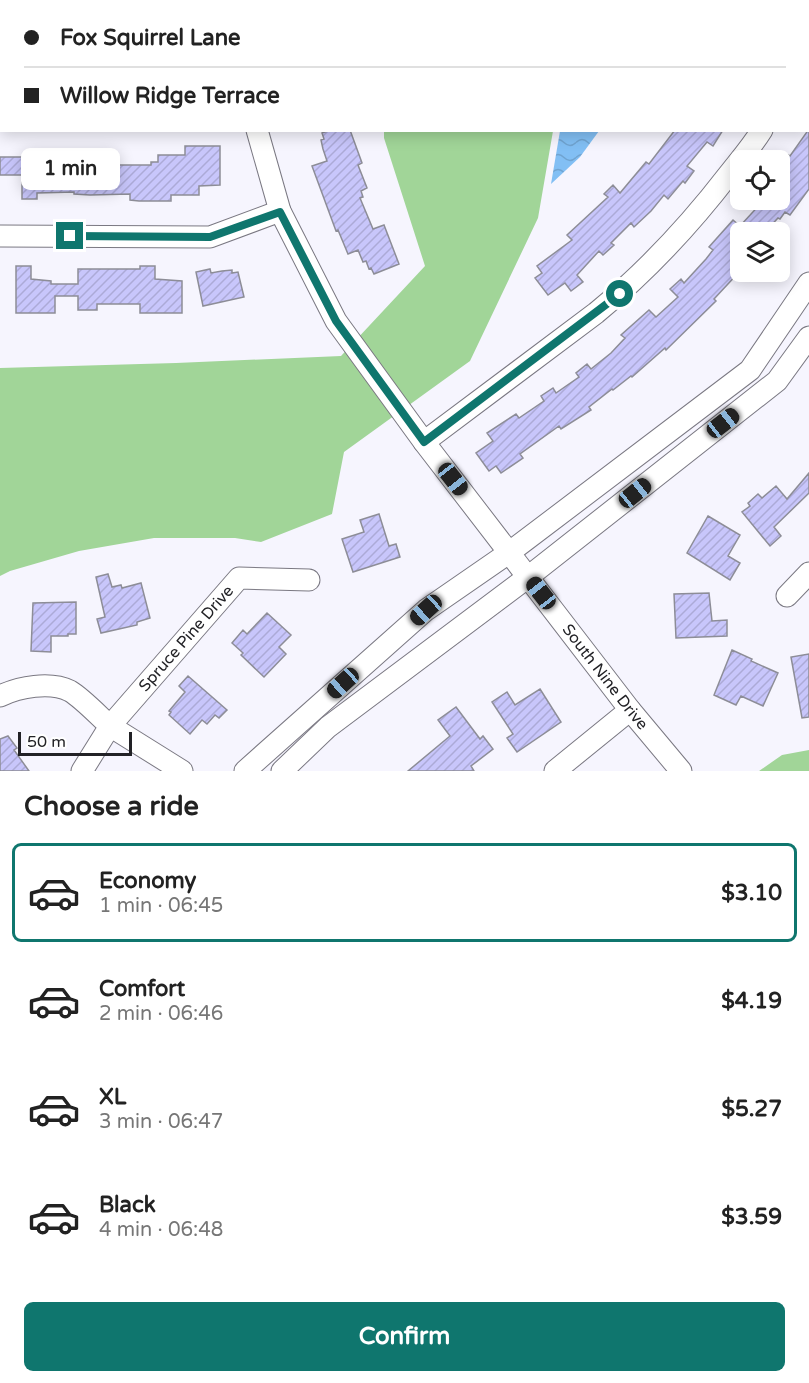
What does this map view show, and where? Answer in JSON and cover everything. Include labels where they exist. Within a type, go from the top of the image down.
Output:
[{"type":"street","name":"South Nine Drive","points":[[258,132],[280,212],[336,321],[424,442],[630,710],[681,771]]},
{"type":"street","points":[[424,442],[620,294],[656,259],[704,206],[760,132]]},
{"type":"street","points":[[0,236],[210,237],[280,212]]},
{"type":"street","points":[[245,771],[426,610],[510,552],[750,370],[809,283]]},
{"type":"street","points":[[282,771],[328,727],[528,577],[777,381],[809,337]]},
{"type":"street","points":[[787,596],[809,573]]},
{"type":"street","name":"Spruce Pine Drive","points":[[82,771],[110,726],[239,578],[309,580]]},
{"type":"street","points":[[0,696],[10,691],[46,685],[70,691],[110,726],[182,771]]},
{"type":"street","points":[[555,771],[630,710]]},
{"type":"green space","points":[[384,132],[553,132],[538,218],[470,361],[344,452],[332,514],[261,542],[235,538],[154,538],[79,551],[0,576],[0,368],[341,356],[425,266]]},
{"type":"green space","points":[[809,750],[809,771],[759,771],[782,755]]},
{"type":"water","points":[[560,132],[598,132],[580,157],[551,184]]},
{"type":"building","points":[[351,132],[362,163],[358,165],[367,188],[361,191],[363,197],[360,198],[373,229],[384,225],[399,264],[374,274],[366,261],[363,262],[358,250],[348,254],[338,230],[336,231],[312,166],[327,161],[321,140],[324,139],[322,133]]},
{"type":"building","points":[[673,132],[722,132],[713,146],[707,142],[687,166],[694,171],[685,183],[683,181],[668,199],[664,195],[634,227],[631,223],[611,243],[614,245],[603,255],[599,251],[577,275],[583,282],[571,291],[565,283],[548,295],[535,278],[542,273],[537,266],[572,240],[567,235],[608,197],[604,194],[613,185],[620,193],[646,162],[649,164]]},
{"type":"building","points":[[809,132],[809,189],[790,215],[785,212],[774,222],[744,222],[755,210],[790,210],[790,156]]},
{"type":"building","points":[[185,146],[220,146],[220,185],[199,186],[199,195],[171,195],[171,201],[130,200],[130,194],[90,195],[74,194],[74,192],[37,193],[37,199],[22,199],[22,175],[0,175],[0,157],[35,157],[35,163],[74,163],[74,158],[96,158],[96,153],[116,153],[116,165],[151,165],[151,162],[158,162],[158,155],[185,155]]},
{"type":"building","points":[[730,223],[730,282],[714,299],[716,301],[666,350],[665,348],[632,377],[589,407],[591,410],[561,429],[559,426],[520,454],[523,458],[501,473],[496,466],[489,471],[476,453],[493,441],[487,433],[516,414],[519,418],[544,401],[541,396],[553,388],[556,393],[579,377],[576,373],[587,364],[591,369],[611,353],[625,338],[621,335],[649,310],[656,317],[678,297],[670,289],[681,279],[684,283],[713,250],[709,247]]},
{"type":"building","points":[[16,266],[31,266],[31,279],[51,281],[51,284],[78,284],[78,269],[140,269],[140,266],[155,266],[155,279],[182,281],[182,313],[140,313],[140,304],[97,304],[97,310],[78,310],[78,296],[55,296],[55,313],[16,313]]},
{"type":"building","points":[[210,269],[211,273],[232,270],[232,273],[238,272],[244,297],[203,306],[196,272]]},
{"type":"building","points":[[809,473],[809,493],[774,527],[781,536],[770,546],[742,512],[750,506],[748,503],[758,494],[762,498],[776,486],[787,499]]},
{"type":"building","points":[[379,514],[389,546],[396,544],[400,557],[353,572],[342,539],[364,532],[360,520]]},
{"type":"building","points":[[708,516],[740,535],[728,556],[740,563],[730,580],[687,553]]},
{"type":"building","points":[[108,574],[112,587],[121,585],[122,588],[141,583],[150,618],[137,622],[137,625],[101,633],[97,619],[105,617],[96,577]]},
{"type":"building","points":[[709,593],[712,621],[727,620],[727,636],[676,638],[674,594]]},
{"type":"building","points":[[76,602],[76,634],[51,636],[51,652],[31,651],[33,603]]},
{"type":"building","points":[[267,613],[291,635],[279,647],[286,654],[264,677],[232,643],[243,630],[247,634]]},
{"type":"building","points":[[732,650],[778,673],[763,706],[741,696],[736,705],[714,695]]},
{"type":"building","points":[[809,654],[809,717],[802,718],[791,657]]},
{"type":"building","points":[[188,676],[227,710],[219,718],[215,715],[207,724],[202,720],[190,734],[169,715],[171,712],[169,711],[185,692],[179,686]]},
{"type":"building","points":[[540,689],[561,722],[517,752],[507,738],[513,734],[492,702],[507,692],[515,705]]},
{"type":"building","points":[[456,707],[480,739],[483,736],[493,749],[471,766],[474,771],[408,771],[450,736],[438,720]]},
{"type":"building","points":[[8,736],[17,748],[14,750],[29,771],[0,771],[0,739]]},
{"type":"route","points":[[70,236],[210,237],[280,212],[336,321],[424,442],[620,294]]}]
